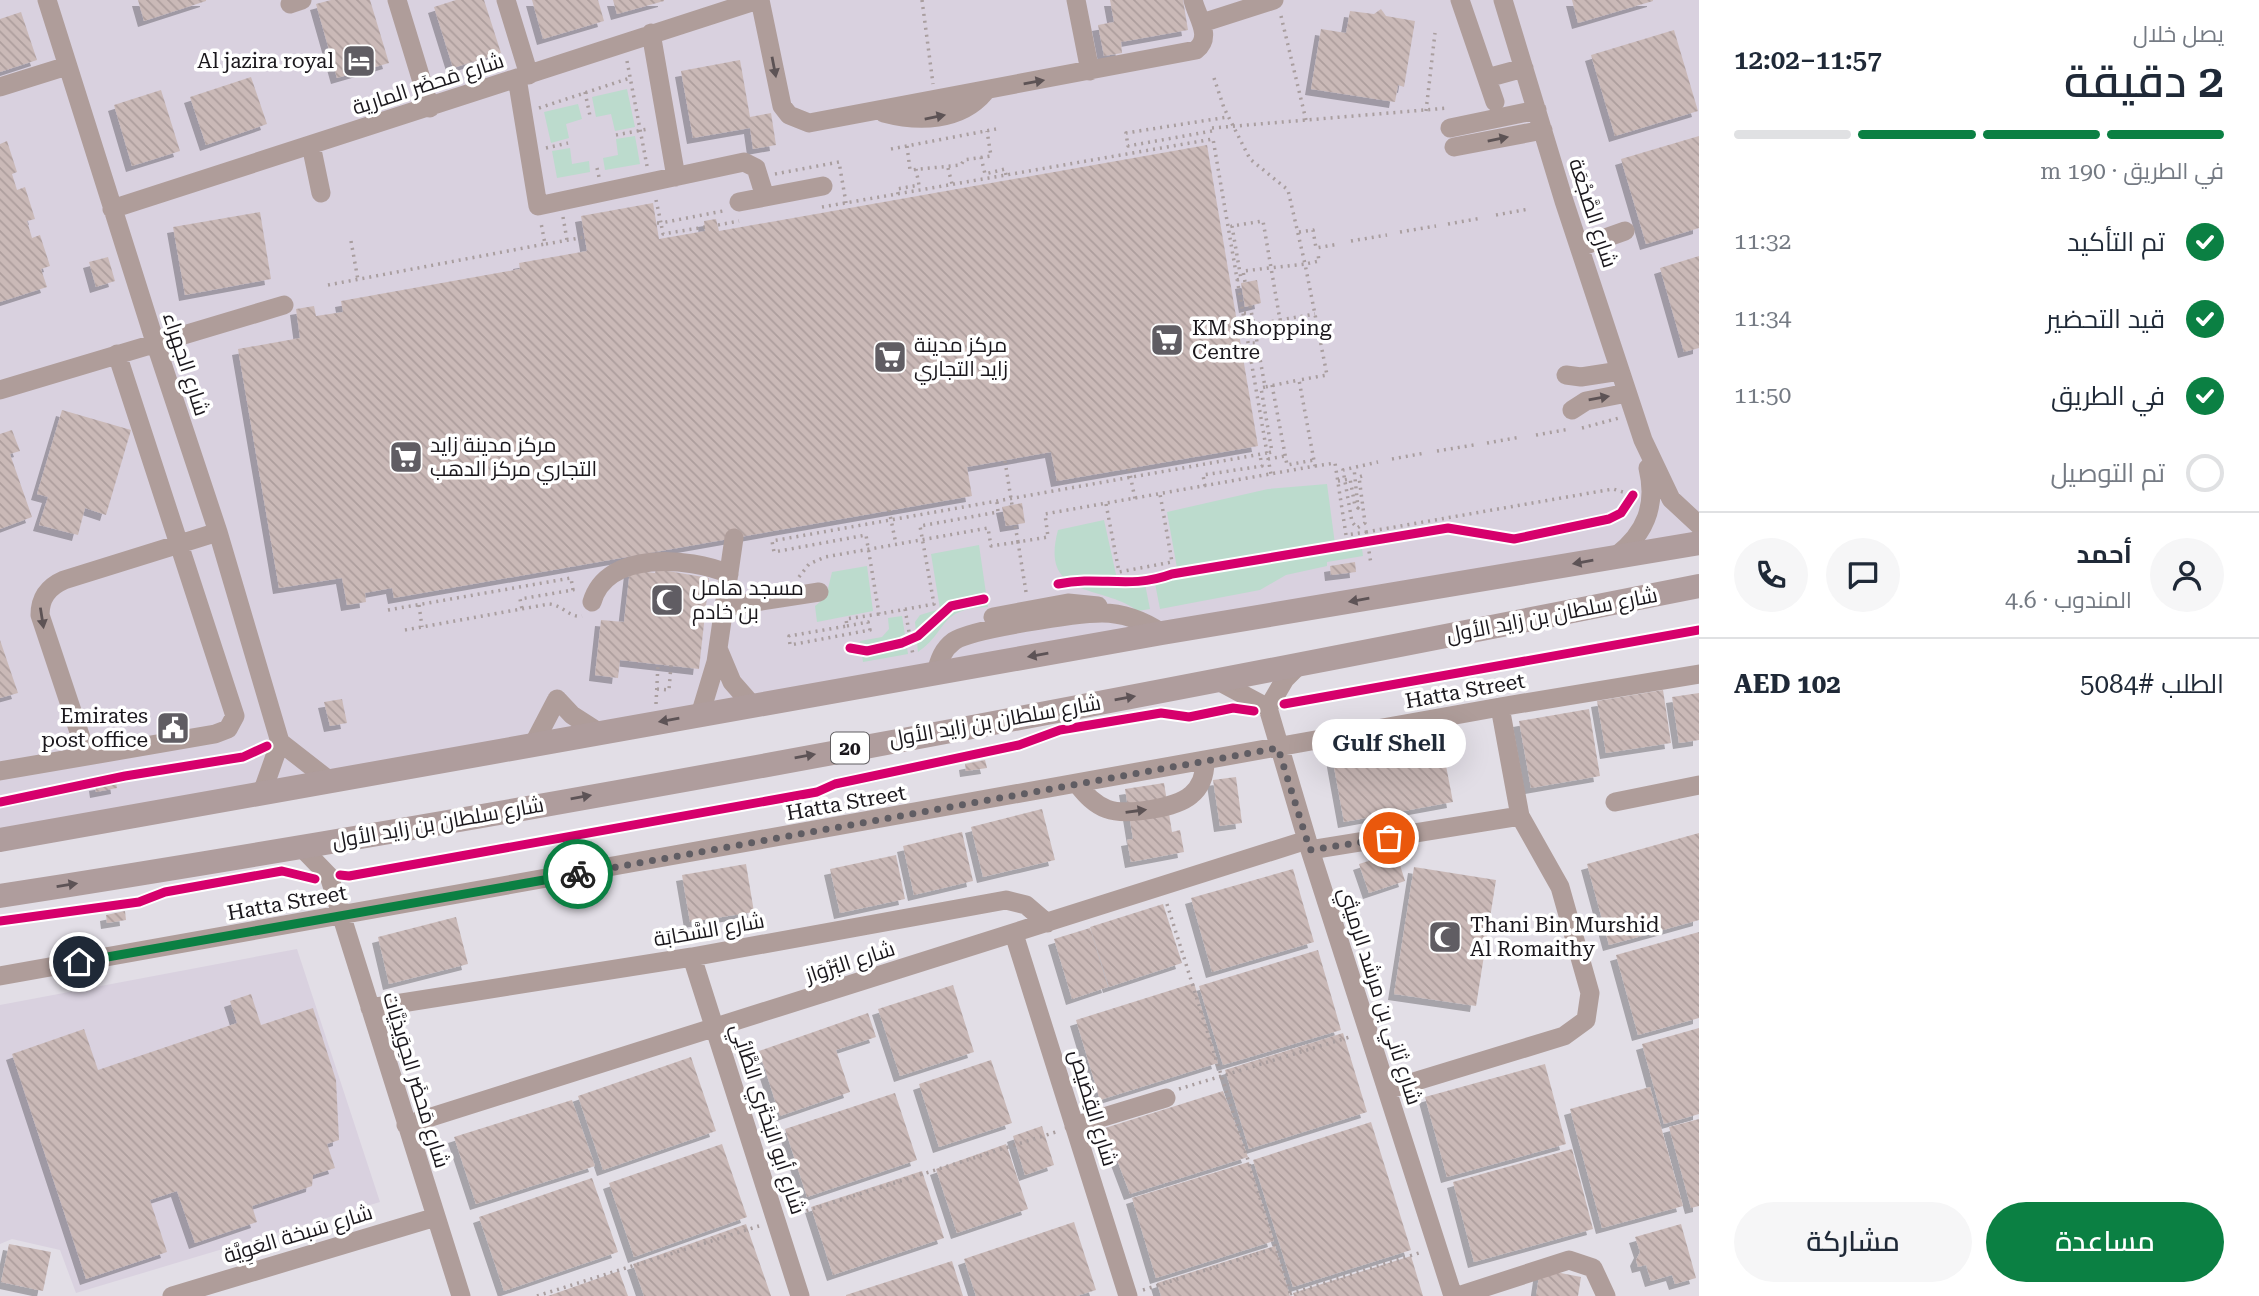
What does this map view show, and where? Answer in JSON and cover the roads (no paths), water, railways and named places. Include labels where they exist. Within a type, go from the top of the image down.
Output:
[{"type":"main road","points":[[0,840],[1162,633],[1699,543]]},
{"type":"main road","name":"شارع سلطان بن زايد الأول","points":[[0,895],[335,842],[1218,681],[1699,586]]},
{"type":"street","name":"شارع الجهراء","points":[[47,0],[218,533],[280,743]]},
{"type":"street","points":[[397,0],[430,108]]},
{"type":"street","points":[[506,0],[523,76],[523,113],[538,206],[737,163],[750,164],[760,177],[765,197]]},
{"type":"street","points":[[759,0],[779,95],[789,115],[809,123],[1196,50],[1204,41],[1202,23],[1193,0]]},
{"type":"street","name":"شارع مَحضَر المارية","points":[[112,209],[759,0]]},
{"type":"street","points":[[1076,0],[1090,71]]},
{"type":"street","points":[[1460,0],[1495,102]]},
{"type":"street","name":"شارع الصَّجْعَة","points":[[1503,0],[1643,440],[1671,499],[1699,525]]},
{"type":"street","points":[[1202,23],[1277,7]]},
{"type":"street","points":[[651,33],[676,177]]},
{"type":"street","points":[[0,87],[67,66]]},
{"type":"street","points":[[1487,78],[1524,68]]},
{"type":"street","points":[[876,111],[922,119],[965,108],[986,90]]},
{"type":"street","points":[[1536,110],[1452,137],[1543,130]]},
{"type":"street","points":[[311,145],[321,193]]},
{"type":"street","points":[[741,211],[765,197],[823,186]]},
{"type":"street","points":[[1580,247],[1625,231]]},
{"type":"street","points":[[0,390],[284,305]]},
{"type":"street","points":[[0,771],[215,734],[233,723],[235,709],[117,354]]},
{"type":"street","points":[[1566,375],[1581,377],[1620,371]]},
{"type":"street","points":[[1571,420],[1586,401],[1627,393]]},
{"type":"street","name":"شارع الصَّجْعَة","points":[[1616,556],[1640,533],[1643,440]]},
{"type":"street","points":[[87,757],[40,615],[43,597],[48,590],[83,574],[218,533]]},
{"type":"street","points":[[701,715],[718,648],[734,538]]},
{"type":"street","points":[[592,602],[600,584],[624,568],[688,562],[729,574]]},
{"type":"street","points":[[724,607],[819,592]]},
{"type":"street","points":[[936,673],[945,650],[979,621],[1078,603],[1099,606],[1118,615]]},
{"type":"street","points":[[960,638],[1086,615],[1134,618],[1162,633]]},
{"type":"street","points":[[718,648],[732,681],[753,706]]},
{"type":"street","points":[[1218,681],[1268,708],[1285,679],[1299,665]]},
{"type":"street","name":"Hatta Street","points":[[0,976],[1078,785],[1500,707],[1699,674]]},
{"type":"street","points":[[533,744],[557,699],[572,715],[600,733]]},
{"type":"street","points":[[1387,1090],[1564,1036],[1586,1020],[1591,993],[1560,887],[1520,816],[1500,707]]},
{"type":"street","name":"شارع ثاني بن مرشد الرميثي","points":[[1268,708],[1308,845],[1437,1247],[1456,1296],[1569,1260],[1593,1268],[1606,1296]]},
{"type":"street","points":[[262,793],[280,743],[330,781]]},
{"type":"street","points":[[1078,785],[1095,803],[1106,808],[1118,812],[1142,811],[1181,802],[1192,795],[1205,774],[1205,761]]},
{"type":"street","points":[[1615,802],[1699,785]]},
{"type":"street","name":"شارع البُرْوَاز","points":[[406,1125],[1162,887],[1308,845],[1520,816]]},
{"type":"street","name":"شارع مَحضَر الحِوَيذِيَّات","points":[[335,842],[329,876],[461,1296]]},
{"type":"street","name":"شارع مَحضَر الحِوَيذِيَّات","points":[[302,848],[329,876]]},
{"type":"street","name":"شارع السَّحَابَة","points":[[370,1008],[692,957],[1006,900],[1027,905],[1047,923]]},
{"type":"street","name":"شارع القِصَيص","points":[[1014,934],[1128,1295]]},
{"type":"street","name":"شارع أبو البَختَرِي الطَّائِي","points":[[692,957],[800,1296]]},
{"type":"street","points":[[1074,1126],[1166,1098]]},
{"type":"street","name":"شارع سَبخة العَوِيَّة","points":[[172,1296],[224,1288],[436,1217]]},
{"type":"place","name":"Al jazira royal","points":[[359,61]]},
{"type":"place","name":"KM Shopping Centre","points":[[1167,340]]},
{"type":"place","name":"مركز مدينة زايد التجاري","points":[[890,357]]},
{"type":"place","name":"مركز مدينة زايد التجاري مركز الدهب","points":[[406,457]]},
{"type":"place","name":"مسجد هامل بن خادم","points":[[667,600]]},
{"type":"place","name":"Emirates post office","points":[[173,728]]},
{"type":"place","name":"Gulf Shell","points":[[1389,838]]},
{"type":"place","name":"Thani Bin Murshid Al Romaithy","points":[[1445,937]]}]
